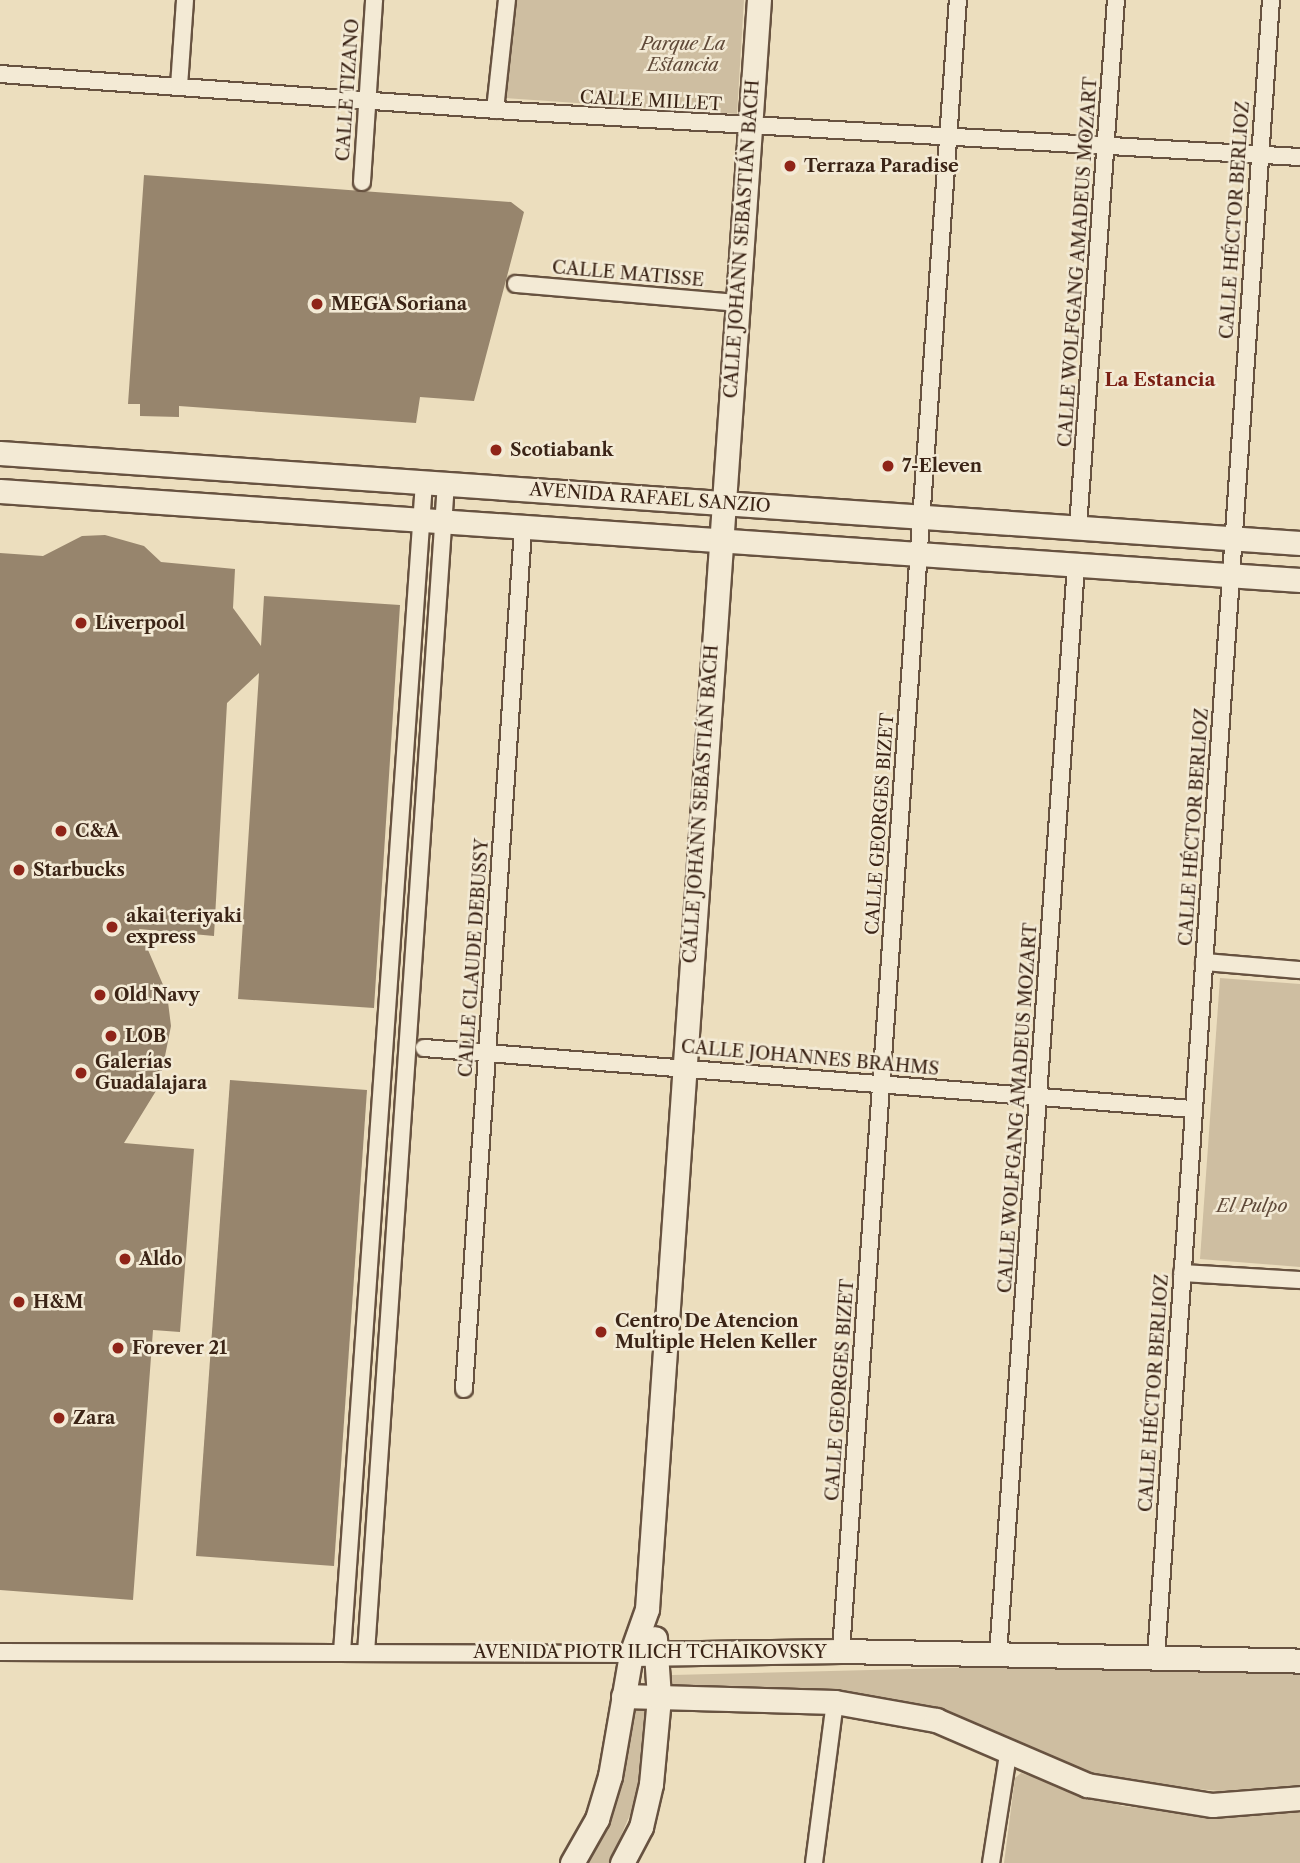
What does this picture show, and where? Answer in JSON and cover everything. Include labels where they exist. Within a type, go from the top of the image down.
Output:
[{"type":"street","points":[[179,86],[186,0]]},
{"type":"street","name":"CALLE TIZANO","points":[[362,182],[374,0]]},
{"type":"street","points":[[495,110],[507,0]]},
{"type":"street","name":"CALLE JOHANN SEBASTIÁN BACH","points":[[572,1863],[597,1819],[610,1776],[631,1654],[647,1609],[759,0]]},
{"type":"street","name":"CALLE GEORGES BIZET","points":[[841,1651],[958,0]]},
{"type":"street","name":"CALLE WOLFGANG AMADEUS MOZART","points":[[1078,527],[1116,0]]},
{"type":"street","name":"CALLE HÉCTOR BERLIOZ","points":[[1156,1657],[1271,0]]},
{"type":"street","name":"CALLE MILLET","points":[[0,74],[495,110],[1300,157]]},
{"type":"street","name":"CALLE MATISSE","points":[[516,284],[737,303]]},
{"type":"street","name":"AVENIDA RAFAEL SANZIO","points":[[0,453],[1300,543]]},
{"type":"street","points":[[342,1652],[415,628],[432,523],[435,483]]},
{"type":"street","points":[[366,1653],[434,630],[432,523],[435,483]]},
{"type":"street","points":[[0,491],[523,530],[1300,580]]},
{"type":"street","name":"CALLE CLAUDE DEBUSSY","points":[[464,1389],[523,530]]},
{"type":"street","name":"CALLE WOLFGANG AMADEUS MOZART","points":[[998,1654],[1076,565]]},
{"type":"street","points":[[415,628],[434,630]]},
{"type":"street","points":[[1204,962],[1300,970]]},
{"type":"street","name":"CALLE JOHANNES BRAHMS","points":[[424,1048],[1193,1109]]},
{"type":"street","points":[[1182,1273],[1300,1280]]},
{"type":"street","name":"CALLE JOHANN SEBASTIÁN BACH","points":[[622,1863],[641,1827],[651,1784],[659,1697],[659,1653],[647,1609]]},
{"type":"street","name":"AVENIDA PIOTR ILICH TCHAIKOVSKY","points":[[0,1652],[631,1654],[841,1651],[1300,1661]]},
{"type":"street","points":[[623,1696],[835,1702],[936,1720],[1008,1754],[1087,1785],[1212,1805],[1300,1798]]},
{"type":"street","points":[[814,1863],[835,1702]]},
{"type":"street","points":[[991,1863],[1008,1754]]},
{"type":"street","points":[[639,1863],[641,1827]]},
{"type":"green space","name":"Parque La Estancia","points":[[516,0],[744,0],[737,114],[506,98]]},
{"type":"green space","name":"El Pulpo","points":[[1220,978],[1300,984],[1300,1267],[1200,1259]]},
{"type":"green space","points":[[1031,1666],[1300,1674],[1300,1787],[1232,1792],[1162,1786],[1093,1773],[970,1726],[672,1687],[672,1675]]},
{"type":"green space","points":[[627,1704],[649,1704],[639,1794],[609,1863],[582,1863]]},
{"type":"green space","points":[[1021,1773],[1122,1806],[1212,1816],[1300,1810],[1300,1863],[1004,1863],[1015,1778]]},
{"type":"building","name":"MEGA Soriana","points":[[144,175],[511,202],[524,212],[474,401],[420,397],[416,423],[179,406],[179,417],[140,416],[140,404],[128,404]]},
{"type":"building","name":"Galerías Guadalajara","points":[[105,535],[144,546],[161,562],[235,569],[233,608],[261,646],[264,596],[400,605],[374,1008],[238,999],[259,673],[227,703],[214,936],[139,929],[167,994],[171,1026],[159,1086],[124,1143],[194,1149],[180,1332],[153,1330],[133,1600],[0,1590],[0,553],[43,556],[82,536]]},
{"type":"building","points":[[230,1080],[367,1090],[334,1566],[196,1556]]},
{"type":"place","name":"Terraza Paradise","points":[[790,166]]},
{"type":"place","name":"MEGA Soriana","points":[[317,304]]},
{"type":"place","name":"Scotiabank","points":[[496,450]]},
{"type":"place","name":"7-Eleven","points":[[888,466]]},
{"type":"place","name":"Liverpool","points":[[81,623]]},
{"type":"place","name":"C&A","points":[[61,831]]},
{"type":"place","name":"Starbucks","points":[[19,870]]},
{"type":"place","name":"akai teriyaki express","points":[[112,927]]},
{"type":"place","name":"Old Navy","points":[[100,995]]},
{"type":"place","name":"LOB","points":[[111,1036]]},
{"type":"place","name":"Galerías Guadalajara","points":[[81,1073]]},
{"type":"place","name":"Aldo","points":[[125,1259]]},
{"type":"place","name":"H&M","points":[[19,1302]]},
{"type":"place","name":"Centro De Atencion Multiple Helen Keller","points":[[601,1332]]},
{"type":"place","name":"Forever 21","points":[[118,1348]]},
{"type":"place","name":"Zara","points":[[59,1418]]},
{"type":"district","name":"La Estancia","points":[[1160,380]]}]
